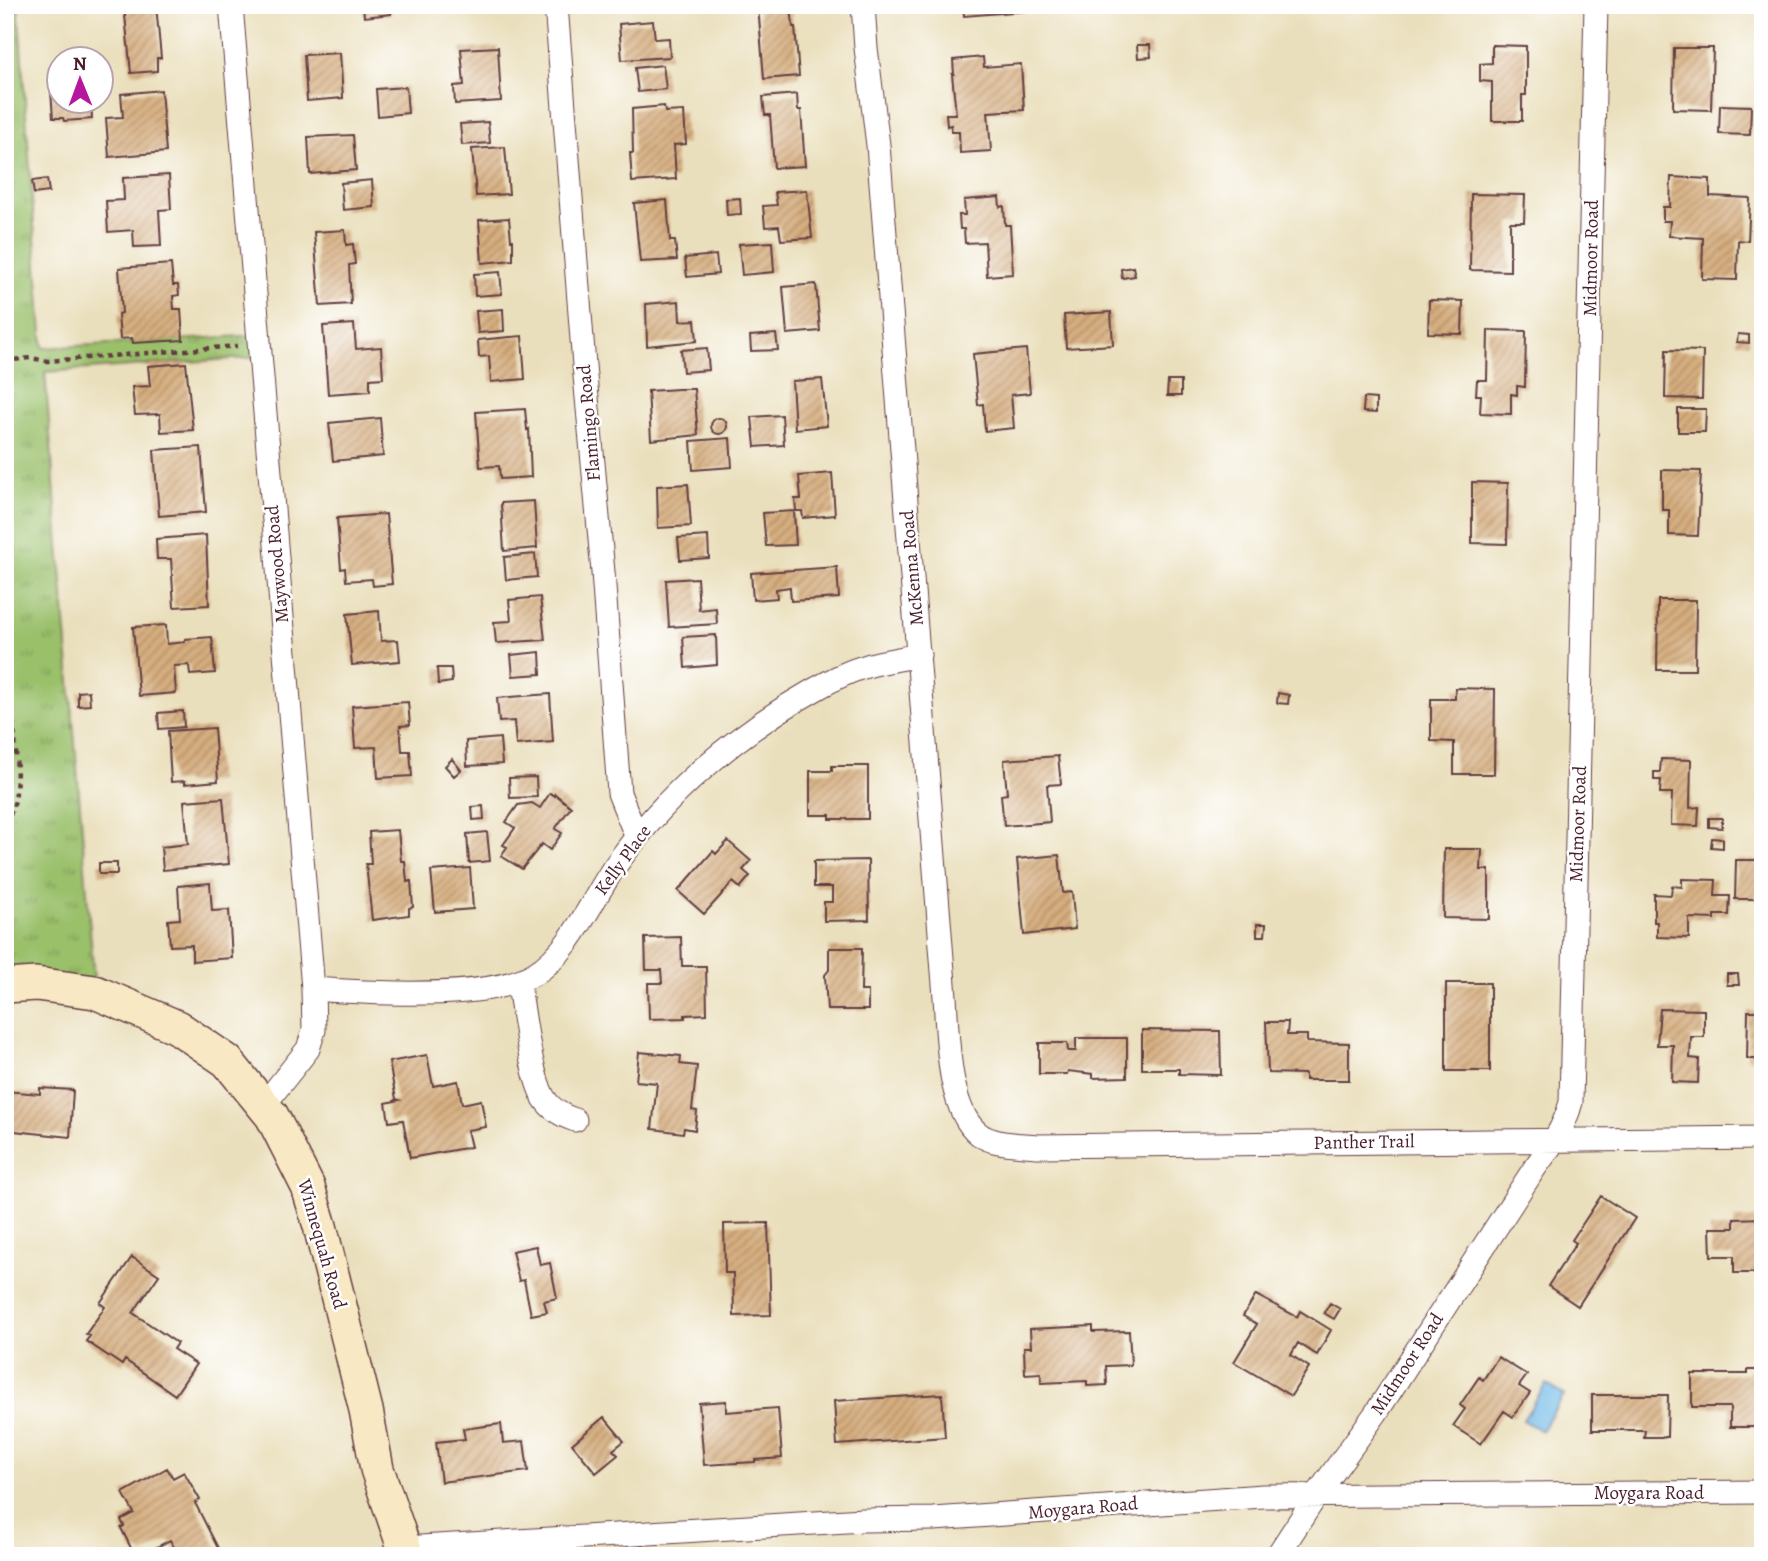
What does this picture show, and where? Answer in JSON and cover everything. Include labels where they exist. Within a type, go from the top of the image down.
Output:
[{"type":"street","name":"Maywood Road","points":[[231,5],[313,989],[314,1030],[308,1049],[263,1105]]},
{"type":"street","name":"Flamingo Road","points":[[556,5],[619,793],[637,838]]},
{"type":"street","name":"McKenna Road","points":[[863,5],[878,145],[951,1067],[957,1102],[965,1120],[971,1126]]},
{"type":"street","name":"Midmoor Road","points":[[1277,1556],[1376,1413],[1536,1166],[1557,1139],[1567,1119],[1571,1102],[1596,5]]},
{"type":"street","name":"Kelly Place","points":[[313,989],[456,992],[518,981],[540,969],[563,945],[613,869],[637,838],[694,775],[795,701],[831,681],[867,665],[919,655]]},
{"type":"street","points":[[518,981],[540,1087],[551,1107],[575,1120]]},
{"type":"street","name":"Winnequah Road","points":[[5,986],[36,985],[95,992],[177,1027],[227,1061],[263,1105],[284,1137],[308,1188],[316,1213],[366,1410],[377,1469],[405,1552]]},
{"type":"street","name":"Panther Trail","points":[[971,1126],[980,1136],[1000,1142],[1037,1146],[1763,1138]]},
{"type":"street","name":"Moygara Road","points":[[405,1552],[863,1520],[934,1519],[1250,1497],[1763,1492]]},
{"type":"path","points":[[5,361],[30,358],[48,361],[259,345]]},
{"type":"path","points":[[5,662],[15,747],[15,802],[5,826]]},
{"type":"green space","points":[[5,5],[18,5],[43,348],[258,335],[260,357],[45,372],[95,992],[5,986]]},
{"type":"water","points":[[1546,1384],[1564,1395],[1541,1431],[1523,1420]]},
{"type":"building","points":[[156,5],[161,58],[157,58],[157,71],[131,73],[124,6]]},
{"type":"building","points":[[363,5],[391,5],[391,14],[364,17]]},
{"type":"building","points":[[453,5],[491,5],[491,7],[454,10]]},
{"type":"building","points":[[758,5],[791,5],[799,76],[764,79]]},
{"type":"building","points":[[963,5],[1025,5],[1026,11],[964,16]]},
{"type":"building","points":[[653,21],[655,39],[669,38],[670,57],[622,60],[619,24]]},
{"type":"building","points":[[1137,45],[1150,45],[1151,57],[1138,58]]},
{"type":"building","points":[[1492,45],[1526,46],[1526,95],[1522,95],[1522,121],[1492,121],[1492,82],[1480,81],[1480,64],[1492,63]]},
{"type":"building","points":[[498,47],[501,101],[455,104],[454,86],[464,85],[461,49]]},
{"type":"building","points":[[1674,48],[1713,48],[1711,110],[1673,109]]},
{"type":"building","points":[[340,53],[343,98],[307,101],[304,55]]},
{"type":"building","points":[[983,57],[984,67],[1021,64],[1024,110],[988,112],[991,151],[960,153],[959,132],[951,132],[951,125],[947,126],[946,114],[956,114],[953,60]]},
{"type":"building","points":[[663,65],[666,89],[638,92],[635,68]]},
{"type":"building","points":[[406,87],[408,113],[378,116],[376,89]]},
{"type":"building","points":[[161,90],[166,152],[109,157],[106,118],[123,117],[121,94]]},
{"type":"building","points":[[797,94],[798,110],[801,110],[805,166],[774,168],[770,115],[765,115],[763,97]]},
{"type":"building","points":[[1720,105],[1751,106],[1750,135],[1719,134]]},
{"type":"building","points":[[664,106],[665,112],[684,111],[686,144],[674,145],[676,179],[632,182],[632,109]]},
{"type":"building","points":[[92,116],[92,119],[64,121],[63,118],[53,118]]},
{"type":"building","points":[[488,122],[490,143],[462,145],[460,124]]},
{"type":"building","points":[[353,135],[356,170],[310,174],[308,137]]},
{"type":"building","points":[[505,147],[509,194],[476,196],[472,149]]},
{"type":"building","points":[[169,175],[171,209],[159,210],[161,246],[134,247],[133,230],[108,232],[106,201],[124,200],[123,178]]},
{"type":"building","points":[[1671,177],[1710,179],[1710,196],[1750,198],[1748,241],[1738,240],[1737,280],[1702,279],[1703,238],[1669,236],[1670,221],[1663,221],[1663,207],[1670,207]]},
{"type":"building","points":[[47,179],[49,192],[34,194],[32,181]]},
{"type":"building","points":[[372,180],[374,207],[343,210],[341,183]]},
{"type":"building","points":[[807,190],[812,238],[781,240],[779,226],[765,227],[763,206],[777,205],[775,192]]},
{"type":"building","points":[[1471,194],[1525,195],[1524,222],[1510,222],[1510,271],[1470,270]]},
{"type":"building","points":[[999,197],[1000,207],[1004,206],[1005,225],[1010,225],[1013,274],[987,276],[985,242],[965,243],[959,215],[965,215],[964,200]]},
{"type":"building","points":[[740,198],[741,214],[727,215],[726,199]]},
{"type":"building","points":[[667,200],[670,241],[675,241],[677,260],[640,262],[634,203]]},
{"type":"building","points":[[509,218],[513,260],[482,263],[479,220]]},
{"type":"building","points":[[345,230],[346,245],[353,244],[355,264],[349,265],[351,304],[320,306],[314,232]]},
{"type":"building","points":[[772,242],[774,272],[742,275],[739,244]]},
{"type":"building","points":[[716,255],[718,274],[687,277],[685,258]]},
{"type":"building","points":[[171,264],[173,285],[178,285],[179,295],[173,296],[174,309],[181,309],[183,340],[133,343],[132,338],[120,339],[118,314],[122,313],[119,268]]},
{"type":"building","points":[[1133,267],[1135,276],[1122,278],[1121,269]]},
{"type":"building","points":[[500,272],[502,294],[475,296],[474,274]]},
{"type":"building","points":[[816,284],[820,331],[787,334],[783,287]]},
{"type":"building","points":[[1429,300],[1463,301],[1462,334],[1428,333]]},
{"type":"building","points":[[679,301],[680,321],[695,320],[697,341],[647,346],[646,304]]},
{"type":"building","points":[[503,309],[504,331],[478,333],[476,311]]},
{"type":"building","points":[[1111,312],[1113,345],[1066,348],[1064,315]]},
{"type":"building","points":[[354,324],[356,349],[381,347],[383,378],[370,379],[370,391],[328,394],[323,326]]},
{"type":"building","points":[[1488,330],[1526,331],[1525,387],[1517,386],[1517,395],[1511,394],[1511,414],[1480,413],[1481,395],[1476,395],[1477,380],[1487,380]]},
{"type":"building","points":[[776,334],[778,350],[751,351],[750,336]]},
{"type":"building","points":[[1738,334],[1749,335],[1749,343],[1737,342]]},
{"type":"building","points":[[522,336],[525,379],[491,382],[489,356],[479,357],[478,340]]},
{"type":"building","points":[[707,348],[709,370],[683,372],[681,350]]},
{"type":"building","points":[[1026,349],[1030,393],[1011,395],[1014,428],[985,431],[983,404],[978,405],[973,354]]},
{"type":"building","points":[[1666,350],[1703,351],[1702,399],[1665,398]]},
{"type":"building","points":[[186,363],[193,430],[161,432],[160,414],[135,415],[132,387],[150,386],[148,366]]},
{"type":"building","points":[[822,379],[827,426],[795,429],[792,381]]},
{"type":"building","points":[[1168,381],[1181,381],[1181,396],[1167,396]]},
{"type":"building","points":[[694,389],[698,435],[651,440],[648,391]]},
{"type":"building","points":[[1364,398],[1376,399],[1376,413],[1363,412]]},
{"type":"building","points":[[525,409],[527,430],[529,429],[531,477],[500,479],[499,466],[480,467],[476,412]]},
{"type":"building","points":[[1678,409],[1706,409],[1705,432],[1678,432]]},
{"type":"building","points":[[782,415],[784,445],[755,447],[752,417]]},
{"type":"building","points":[[380,418],[383,456],[333,461],[329,423]]},
{"type":"building","points":[[716,418],[722,418],[727,426],[725,432],[716,434],[711,429],[711,423]]},
{"type":"building","points":[[730,438],[732,467],[693,470],[691,441]]},
{"type":"building","points":[[201,447],[206,512],[159,516],[154,450]]},
{"type":"building","points":[[1662,470],[1701,471],[1698,536],[1669,535],[1669,510],[1662,510]]},
{"type":"building","points":[[832,473],[835,515],[803,518],[802,511],[796,511],[795,499],[801,499],[799,476]]},
{"type":"building","points":[[1472,482],[1508,483],[1507,544],[1472,543]]},
{"type":"building","points":[[688,484],[691,526],[658,528],[657,486]]},
{"type":"building","points":[[534,501],[537,548],[504,551],[501,503]]},
{"type":"building","points":[[794,511],[796,545],[766,546],[763,513]]},
{"type":"building","points":[[386,514],[392,584],[373,586],[372,579],[346,581],[345,568],[341,569],[337,518]]},
{"type":"building","points":[[206,535],[209,605],[174,607],[171,559],[157,559],[156,539]]},
{"type":"building","points":[[708,536],[709,558],[680,560],[678,538]]},
{"type":"building","points":[[535,554],[537,577],[506,580],[504,557]]},
{"type":"building","points":[[837,567],[839,598],[791,601],[790,587],[776,589],[777,598],[753,600],[751,573]]},
{"type":"building","points":[[697,578],[699,610],[716,608],[717,624],[669,627],[666,580]]},
{"type":"building","points":[[540,597],[545,640],[496,643],[494,622],[511,621],[509,600]]},
{"type":"building","points":[[1658,600],[1696,600],[1695,670],[1657,670]]},
{"type":"building","points":[[379,611],[381,641],[398,640],[400,661],[352,665],[347,614]]},
{"type":"building","points":[[166,625],[167,644],[185,642],[185,639],[212,637],[215,673],[190,675],[189,665],[174,666],[176,693],[139,696],[133,627]]},
{"type":"building","points":[[716,635],[717,665],[685,668],[683,637]]},
{"type":"building","points":[[540,652],[541,674],[513,676],[511,655]]},
{"type":"building","points":[[437,668],[451,668],[452,682],[438,684]]},
{"type":"building","points":[[1455,688],[1495,689],[1494,774],[1454,774],[1454,742],[1431,741],[1431,699],[1455,699]]},
{"type":"building","points":[[89,691],[90,705],[78,706],[78,692]]},
{"type":"building","points":[[1278,693],[1289,695],[1288,704],[1277,703]]},
{"type":"building","points":[[550,694],[553,742],[516,745],[514,721],[499,722],[497,698]]},
{"type":"building","points":[[408,702],[410,725],[400,726],[402,751],[410,751],[412,776],[378,778],[376,747],[355,748],[352,706]]},
{"type":"building","points":[[183,711],[184,727],[159,729],[158,713]]},
{"type":"building","points":[[214,728],[218,781],[185,784],[185,781],[171,782],[168,731]]},
{"type":"building","points":[[500,738],[502,764],[467,766],[466,741]]},
{"type":"building","points":[[1058,756],[1061,784],[1047,785],[1050,822],[1004,826],[1001,795],[1007,794],[1004,760]]},
{"type":"building","points":[[452,759],[461,770],[454,776],[445,766]]},
{"type":"building","points":[[1661,759],[1691,760],[1690,808],[1699,807],[1698,826],[1671,825],[1672,793],[1660,793],[1661,780],[1654,780],[1654,772],[1660,772]]},
{"type":"building","points":[[832,766],[868,766],[868,819],[830,819],[830,815],[810,815],[810,771],[832,771]]},
{"type":"building","points":[[536,777],[537,797],[510,798],[509,778]]},
{"type":"building","points":[[550,793],[571,807],[555,829],[562,833],[550,850],[542,844],[522,869],[501,856],[507,847],[503,845],[515,828],[506,822],[518,805],[532,803],[540,808]]},
{"type":"building","points":[[223,798],[229,864],[163,870],[161,847],[188,844],[184,801]]},
{"type":"building","points":[[483,806],[484,819],[473,820],[472,807]]},
{"type":"building","points":[[1709,818],[1722,818],[1722,828],[1709,827]]},
{"type":"building","points":[[398,830],[401,861],[405,861],[407,882],[411,881],[413,907],[409,908],[409,915],[372,920],[366,864],[371,864],[369,832]]},
{"type":"building","points":[[487,832],[490,861],[469,863],[467,834]]},
{"type":"building","points":[[1712,838],[1723,839],[1723,848],[1711,847]]},
{"type":"building","points":[[728,841],[751,861],[743,870],[750,876],[740,888],[733,882],[704,914],[678,891],[713,851],[716,854]]},
{"type":"building","points":[[1444,849],[1482,849],[1481,870],[1489,870],[1489,919],[1443,918]]},
{"type":"building","points":[[1059,855],[1063,893],[1072,892],[1075,929],[1024,935],[1017,859]]},
{"type":"building","points":[[868,860],[869,920],[824,921],[824,902],[832,902],[832,887],[814,887],[814,861]]},
{"type":"building","points":[[1736,860],[1763,860],[1763,899],[1735,899]]},
{"type":"building","points":[[99,863],[117,863],[117,874],[99,874]]},
{"type":"building","points":[[470,868],[473,909],[435,912],[431,871]]},
{"type":"building","points":[[1682,879],[1716,880],[1715,896],[1730,896],[1729,915],[1715,915],[1715,919],[1689,918],[1689,938],[1657,937],[1654,894],[1671,895],[1672,886],[1682,887]]},
{"type":"building","points":[[210,883],[212,911],[229,910],[232,958],[192,961],[192,945],[170,946],[168,920],[180,919],[178,886]]},
{"type":"building","points":[[1257,924],[1266,924],[1265,936],[1257,936]]},
{"type":"building","points":[[681,937],[682,966],[706,966],[707,1014],[649,1019],[648,983],[662,983],[661,970],[646,970],[645,938]]},
{"type":"building","points":[[829,948],[862,948],[861,991],[868,991],[868,1010],[827,1010],[825,975],[829,970]]},
{"type":"building","points":[[1727,974],[1738,974],[1739,985],[1727,985]]},
{"type":"building","points":[[1446,983],[1490,983],[1490,1071],[1446,1071]]},
{"type":"building","points":[[1660,1009],[1704,1010],[1704,1037],[1691,1037],[1690,1058],[1699,1059],[1698,1083],[1672,1082],[1673,1045],[1657,1045]]},
{"type":"building","points":[[1748,1011],[1763,1011],[1763,1059],[1747,1059]]},
{"type":"building","points":[[1266,1022],[1288,1022],[1287,1035],[1307,1035],[1307,1042],[1349,1043],[1349,1080],[1305,1080],[1305,1074],[1268,1073]]},
{"type":"building","points":[[1142,1030],[1220,1031],[1221,1075],[1179,1074],[1179,1069],[1142,1069]]},
{"type":"building","points":[[1076,1038],[1127,1038],[1127,1077],[1093,1078],[1093,1074],[1068,1071],[1067,1074],[1039,1074],[1039,1043],[1067,1043],[1068,1051],[1076,1051]]},
{"type":"building","points":[[639,1052],[681,1056],[680,1064],[697,1066],[692,1110],[697,1111],[695,1130],[684,1128],[683,1133],[652,1129],[657,1083],[636,1081]]},
{"type":"building","points":[[427,1055],[433,1086],[458,1081],[462,1104],[481,1100],[486,1127],[467,1130],[471,1147],[410,1158],[403,1120],[389,1122],[386,1103],[399,1100],[396,1099],[389,1062]]},
{"type":"building","points":[[40,1088],[73,1090],[70,1137],[5,1130],[5,1091],[40,1094]]},
{"type":"building","points":[[1601,1196],[1635,1218],[1578,1306],[1548,1286],[1576,1243],[1572,1240]]},
{"type":"building","points":[[1763,1218],[1763,1255],[1758,1256],[1758,1273],[1734,1273],[1734,1256],[1711,1256],[1710,1228],[1734,1228],[1734,1219]]},
{"type":"building","points":[[768,1223],[771,1315],[734,1316],[733,1273],[725,1273],[724,1224]]},
{"type":"building","points":[[536,1246],[540,1265],[550,1263],[557,1298],[544,1301],[547,1312],[531,1315],[524,1280],[519,1281],[512,1251]]},
{"type":"building","points":[[132,1257],[159,1275],[133,1313],[177,1343],[173,1349],[196,1364],[175,1395],[125,1360],[122,1365],[86,1341],[90,1336],[86,1334],[105,1307],[100,1303]]},
{"type":"building","points":[[1256,1295],[1297,1317],[1300,1311],[1331,1330],[1317,1355],[1298,1343],[1291,1355],[1309,1367],[1291,1396],[1234,1362],[1257,1324],[1243,1316]]},
{"type":"building","points":[[1330,1303],[1340,1309],[1334,1319],[1324,1313]]},
{"type":"building","points":[[1093,1326],[1093,1332],[1129,1331],[1131,1365],[1106,1366],[1107,1385],[1087,1386],[1087,1381],[1041,1383],[1041,1373],[1025,1374],[1024,1347],[1031,1347],[1030,1329]]},
{"type":"building","points":[[1498,1357],[1527,1375],[1519,1386],[1530,1393],[1513,1417],[1504,1411],[1481,1444],[1453,1426],[1465,1409],[1460,1405],[1479,1377],[1483,1380]]},
{"type":"building","points":[[1748,1370],[1763,1370],[1763,1424],[1758,1424],[1758,1427],[1730,1427],[1730,1407],[1692,1407],[1692,1374],[1748,1374]]},
{"type":"building","points":[[942,1394],[945,1437],[837,1445],[834,1401]]},
{"type":"building","points":[[1592,1395],[1668,1395],[1667,1437],[1644,1437],[1645,1430],[1592,1430]]},
{"type":"building","points":[[726,1401],[726,1412],[778,1408],[782,1458],[704,1465],[699,1403]]},
{"type":"building","points":[[604,1417],[624,1441],[613,1450],[618,1455],[596,1473],[572,1444]]},
{"type":"building","points":[[501,1424],[503,1443],[524,1441],[528,1471],[441,1482],[436,1442],[465,1439],[463,1429]]},
{"type":"building","points":[[167,1468],[173,1478],[184,1472],[200,1500],[195,1503],[222,1556],[179,1556],[170,1540],[142,1555],[140,1551],[134,1554],[121,1528],[124,1526],[121,1520],[134,1513],[123,1493]]}]
